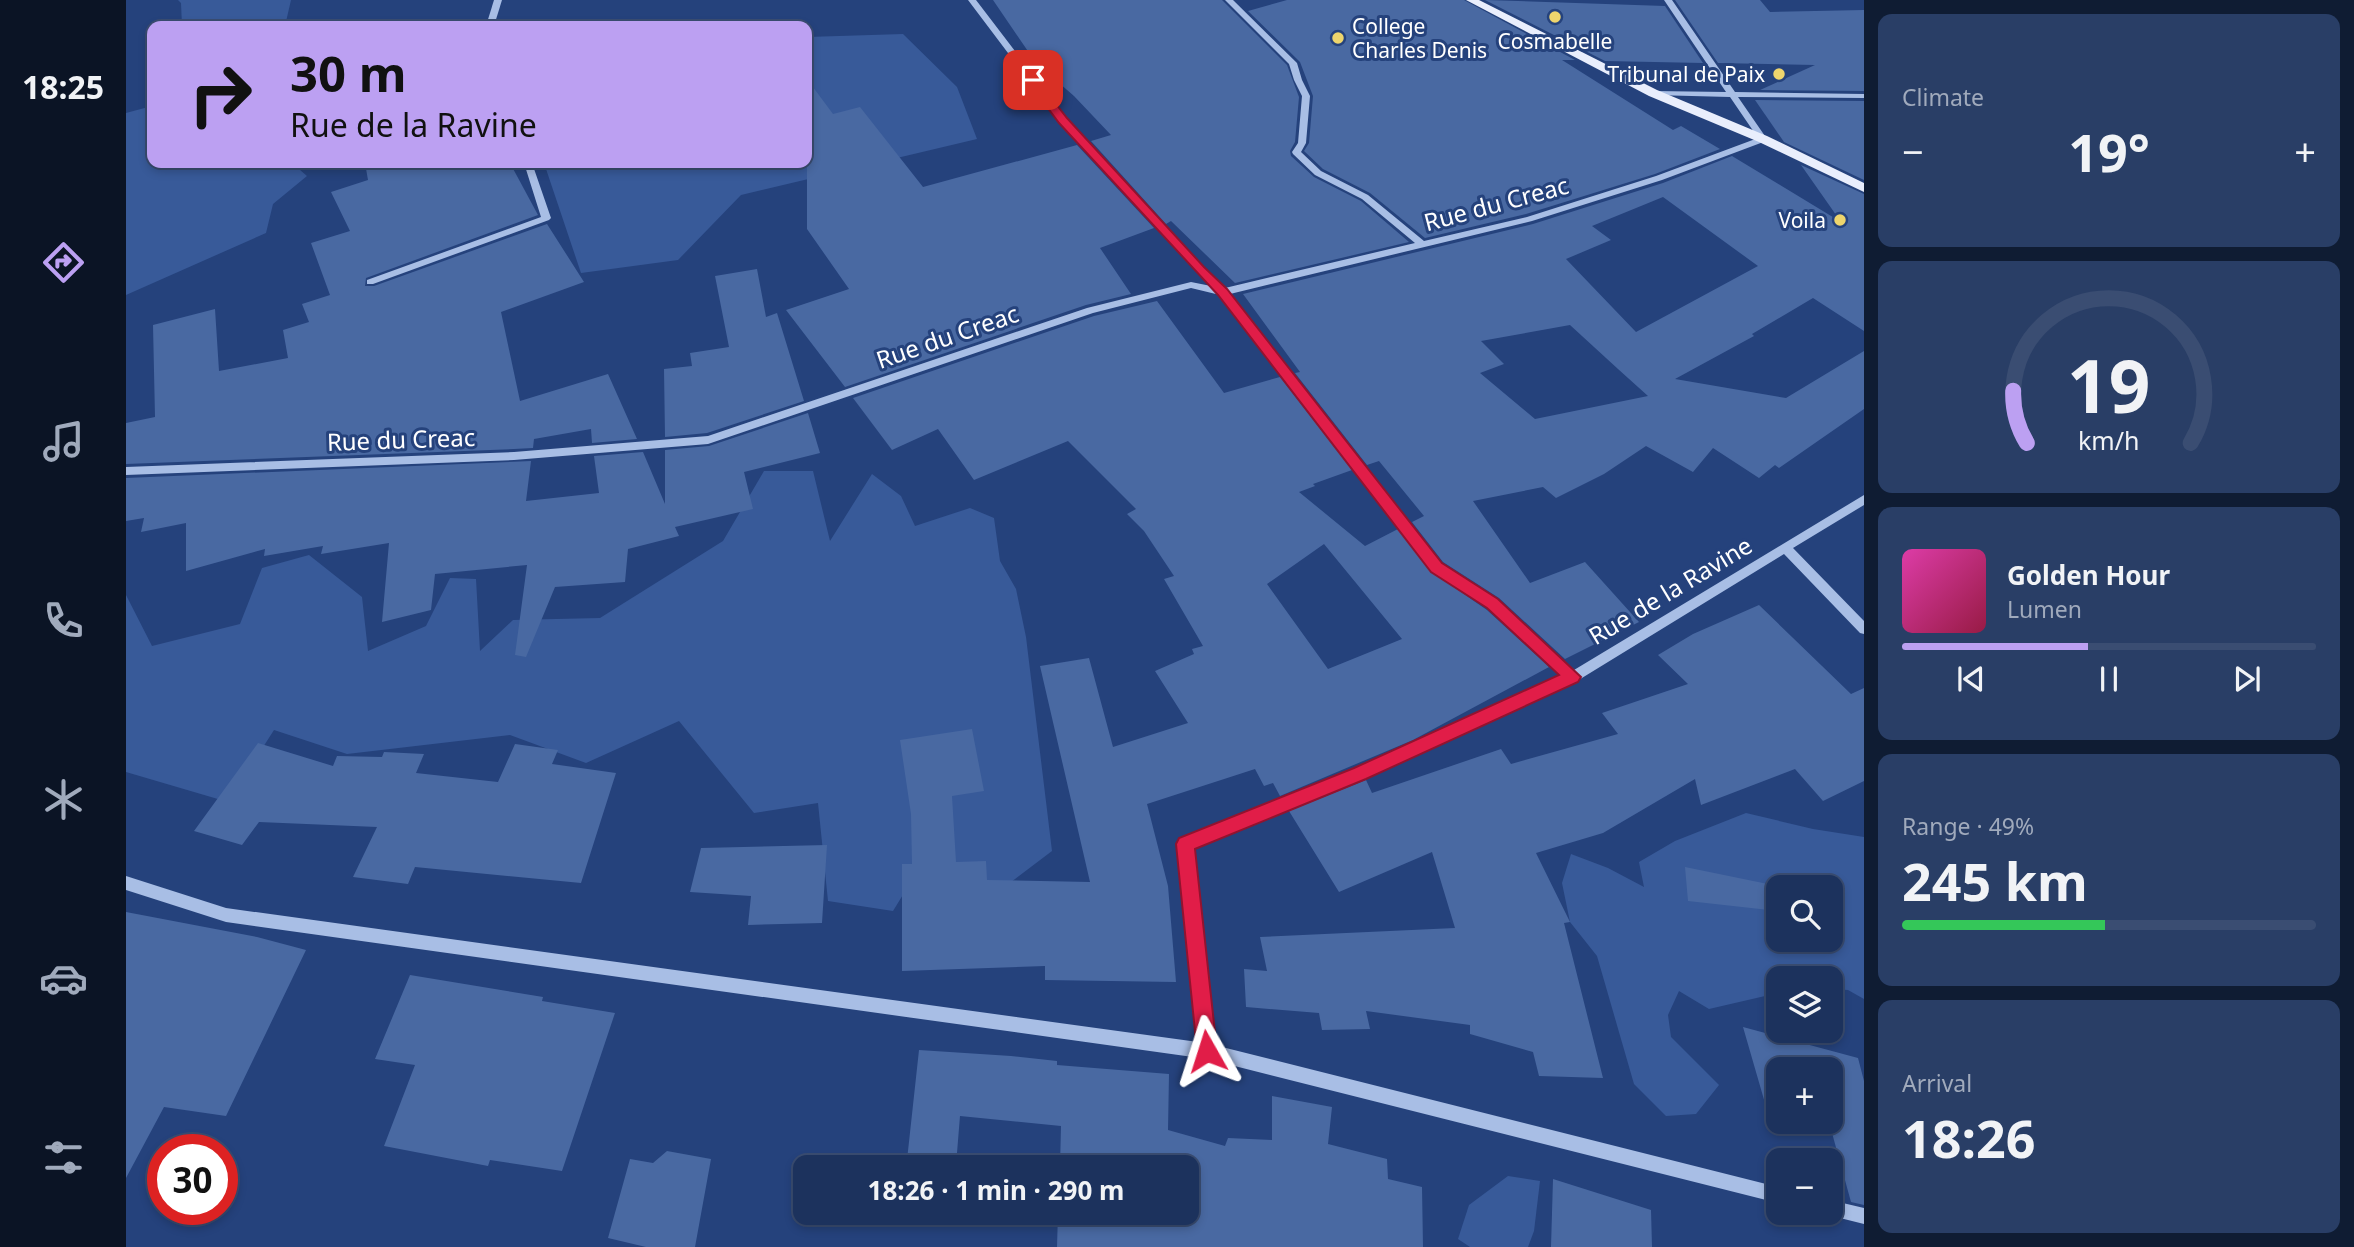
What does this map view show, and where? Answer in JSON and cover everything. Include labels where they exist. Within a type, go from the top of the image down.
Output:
[{"type":"main road","points":[[1471,0],[1653,93],[1763,139],[1864,188]]},
{"type":"street","points":[[492,21],[498,0]]},
{"type":"street","points":[[972,0],[1063,120],[1223,292],[1437,567],[1493,604],[1573,677]]},
{"type":"street","points":[[1229,0],[1293,64],[1307,96],[1302,143],[1296,152],[1318,173],[1365,197],[1423,245]]},
{"type":"street","points":[[1668,0],[1763,139]]},
{"type":"street","points":[[1653,93],[1864,96]]},
{"type":"street","name":"Rue du Creac","points":[[126,471],[514,456],[708,440],[1091,310],[1191,285],[1223,292],[1529,219],[1659,178],[1763,139]]},
{"type":"street","points":[[370,282],[546,218],[530,168]]},
{"type":"street","name":"Rue de la Ravine","points":[[1207,1051],[1185,844],[1360,773],[1573,677],[1864,499]]},
{"type":"street","points":[[1785,547],[1864,629]]},
{"type":"street","points":[[126,883],[226,915],[1207,1051],[1766,1192]]},
{"type":"street","points":[[1843,1211],[1864,1216]]},
{"type":"shaded area","points":[[178,0],[291,0],[286,21],[182,21],[181,3]]},
{"type":"shaded area","points":[[903,34],[957,87],[977,139],[741,195],[678,260],[581,273],[546,168],[812,168],[812,37]]},
{"type":"shaded area","points":[[147,107],[147,168],[298,168],[307,176],[273,204],[266,233],[126,295],[126,113]]},
{"type":"shaded area","points":[[764,471],[813,471],[830,541],[872,474],[901,496],[915,526],[970,508],[994,518],[1000,561],[1016,589],[1026,637],[1052,851],[965,917],[920,867],[893,911],[828,901],[818,803],[754,813],[679,721],[586,763],[510,735],[347,754],[274,730],[228,802],[126,772],[126,595],[152,646],[240,624],[262,568],[309,555],[362,597],[368,651],[426,626],[450,578],[476,579],[480,651],[513,620],[600,618],[723,541]]},
{"type":"shaded area","points":[[1746,813],[1813,829],[1864,837],[1864,999],[1843,990],[1843,966],[1766,966],[1766,996],[1709,1009],[1679,991],[1668,1015],[1671,1037],[1719,1085],[1696,1114],[1666,1116],[1634,1084],[1597,956],[1570,922],[1562,883],[1571,854],[1608,868],[1644,887],[1639,862],[1675,841]]},
{"type":"shaded area","points":[[1508,1176],[1540,1181],[1534,1231],[1528,1247],[1470,1247],[1458,1239],[1469,1205]]},
{"type":"building","points":[[993,0],[1222,0],[1287,65],[1299,97],[1291,156],[1314,177],[1361,201],[1409,242],[1235,283],[1171,221],[1166,224],[1091,141],[1111,135],[1074,96],[1036,63]]},
{"type":"building","points":[[1287,0],[1464,0],[1575,60],[1562,60],[1673,130],[1681,126],[1720,149],[1655,174],[1526,214],[1425,238],[1370,193],[1323,169],[1304,151],[1309,143],[1313,96],[1300,62],[1248,11]]},
{"type":"building","points":[[1485,0],[1665,6],[1703,63],[1605,61]]},
{"type":"building","points":[[1675,0],[1760,0],[1770,12],[1864,10],[1864,91],[1760,90],[1815,65],[1718,63]]},
{"type":"building","points":[[812,86],[833,114],[860,107],[923,187],[1077,145],[1154,228],[1100,248],[1131,294],[1086,305],[845,387],[786,310],[849,289],[807,229],[807,168],[812,168]]},
{"type":"building","points":[[1755,100],[1864,101],[1864,180],[1784,142]]},
{"type":"building","points":[[1732,156],[1841,222],[1801,165],[1864,194],[1864,331],[1813,298],[1752,334],[1754,336],[1675,379],[1786,398],[1864,351],[1864,409],[1779,468],[1775,465],[1759,478],[1713,448],[1693,472],[1646,446],[1604,474],[1556,498],[1543,487],[1473,501],[1530,583],[1585,562],[1639,622],[1565,659],[1499,598],[1443,562],[1412,522],[1424,516],[1379,461],[1367,465],[1295,373],[1300,372],[1243,294],[1533,224],[1663,183]],"holes":[[[1663,197],[1758,266],[1636,332],[1566,259],[1611,240],[1592,226]],[[1570,325],[1618,369],[1648,396],[1535,419],[1480,373],[1504,364],[1481,341]]]},
{"type":"building","points":[[366,168],[513,168],[538,215],[366,278],[365,286],[374,286],[547,224],[584,282],[501,312],[520,401],[608,374],[637,439],[592,443],[591,429],[534,439],[533,448],[126,464],[126,423],[155,417],[153,325],[215,309],[219,371],[288,358],[283,330],[309,322],[302,304],[330,295],[311,243],[350,231],[331,192],[368,180]]},
{"type":"building","points":[[757,269],[766,317],[777,313],[804,401],[707,433],[665,437],[664,369],[692,366],[690,353],[729,347],[715,276]]},
{"type":"building","points":[[1157,301],[1224,393],[1280,377],[1352,470],[1299,492],[1365,546],[1398,529],[1432,572],[1487,610],[1549,667],[1413,740],[1280,796],[1273,783],[1264,786],[1255,769],[1147,804],[1168,886],[1176,982],[1045,980],[1045,966],[902,971],[902,864],[912,864],[911,814],[900,740],[972,729],[984,791],[952,796],[956,862],[986,861],[987,880],[1090,882],[1040,666],[1089,658],[1113,747],[1188,723],[1155,671],[1194,654],[1192,649],[1203,646],[1164,579],[1174,576],[1144,531],[1127,514],[1136,509],[1068,441],[974,480],[938,429],[892,450],[853,398],[1094,316]],"holes":[[[1324,544],[1402,639],[1328,669],[1267,584]]]},
{"type":"building","points":[[808,413],[820,453],[744,472],[753,509],[675,527],[679,536],[628,549],[625,582],[555,587],[526,657],[515,655],[527,565],[435,574],[431,610],[382,622],[389,543],[321,554],[323,546],[264,556],[265,549],[186,571],[186,523],[141,532],[144,518],[126,521],[126,478],[531,461],[526,501],[599,493],[594,456],[643,452],[665,504],[665,450],[709,446]]},
{"type":"building","points":[[1759,605],[1851,694],[1864,688],[1864,781],[1823,801],[1795,769],[1701,805],[1695,779],[1603,833],[1536,853],[1570,922],[1564,923],[1603,1078],[1539,1076],[1533,1052],[1470,1034],[1470,1025],[1366,1011],[1370,1029],[1322,1030],[1319,1013],[1246,1007],[1244,969],[1267,971],[1260,937],[1455,928],[1432,852],[1339,892],[1289,811],[1366,780],[1372,793],[1501,749],[1511,764],[1618,734],[1602,713],[1688,684],[1658,655],[1693,634]]},
{"type":"building","points":[[258,743],[333,766],[337,756],[382,757],[384,752],[424,754],[416,773],[498,782],[515,744],[558,750],[552,764],[616,773],[581,883],[415,867],[408,884],[353,877],[377,827],[259,822],[242,845],[194,831]]},
{"type":"building","points":[[827,845],[822,923],[748,925],[751,896],[690,892],[701,848]]},
{"type":"building","points":[[1685,867],[1766,884],[1766,910],[1688,901]]},
{"type":"building","points":[[126,912],[257,937],[306,950],[226,1116],[164,1107],[150,1134],[147,1134],[126,1178]]},
{"type":"building","points":[[410,975],[543,997],[542,1001],[615,1013],[562,1171],[490,1160],[488,1166],[384,1146],[415,1065],[375,1059]]},
{"type":"building","points":[[1743,1027],[1766,1033],[1766,1043],[1802,1043],[1858,1058],[1864,1081],[1864,1205],[1851,1202],[1843,1173],[1843,1148],[1836,1148],[1832,1134],[1843,1134],[1843,1057],[1766,1057],[1766,1107]]},
{"type":"building","points":[[919,1050],[1011,1056],[1057,1061],[1057,1065],[1169,1074],[1168,1130],[1225,1146],[1228,1138],[1272,1140],[1272,1096],[1332,1107],[1328,1144],[1387,1159],[1388,1179],[1422,1187],[1423,1247],[1057,1247],[1058,1225],[1199,1225],[1199,1155],[1060,1155],[1061,1126],[960,1116],[957,1155],[908,1155]]},
{"type":"building","points":[[667,1151],[711,1159],[695,1247],[646,1247],[608,1238],[630,1159],[653,1163]]},
{"type":"building","points":[[1553,1179],[1651,1210],[1652,1247],[1551,1247]]},
{"type":"place","name":"Cosmabelle","points":[[1555,17]]},
{"type":"place","name":"College Charles Denis","points":[[1338,38]]},
{"type":"place","name":"Tribunal de Paix","points":[[1779,74]]},
{"type":"place","name":"Voila","points":[[1840,220]]},
{"type":"route","points":[[1033,80],[1063,120],[1223,292],[1437,567],[1493,604],[1573,677],[1360,773],[1185,844],[1207,1051]]}]
